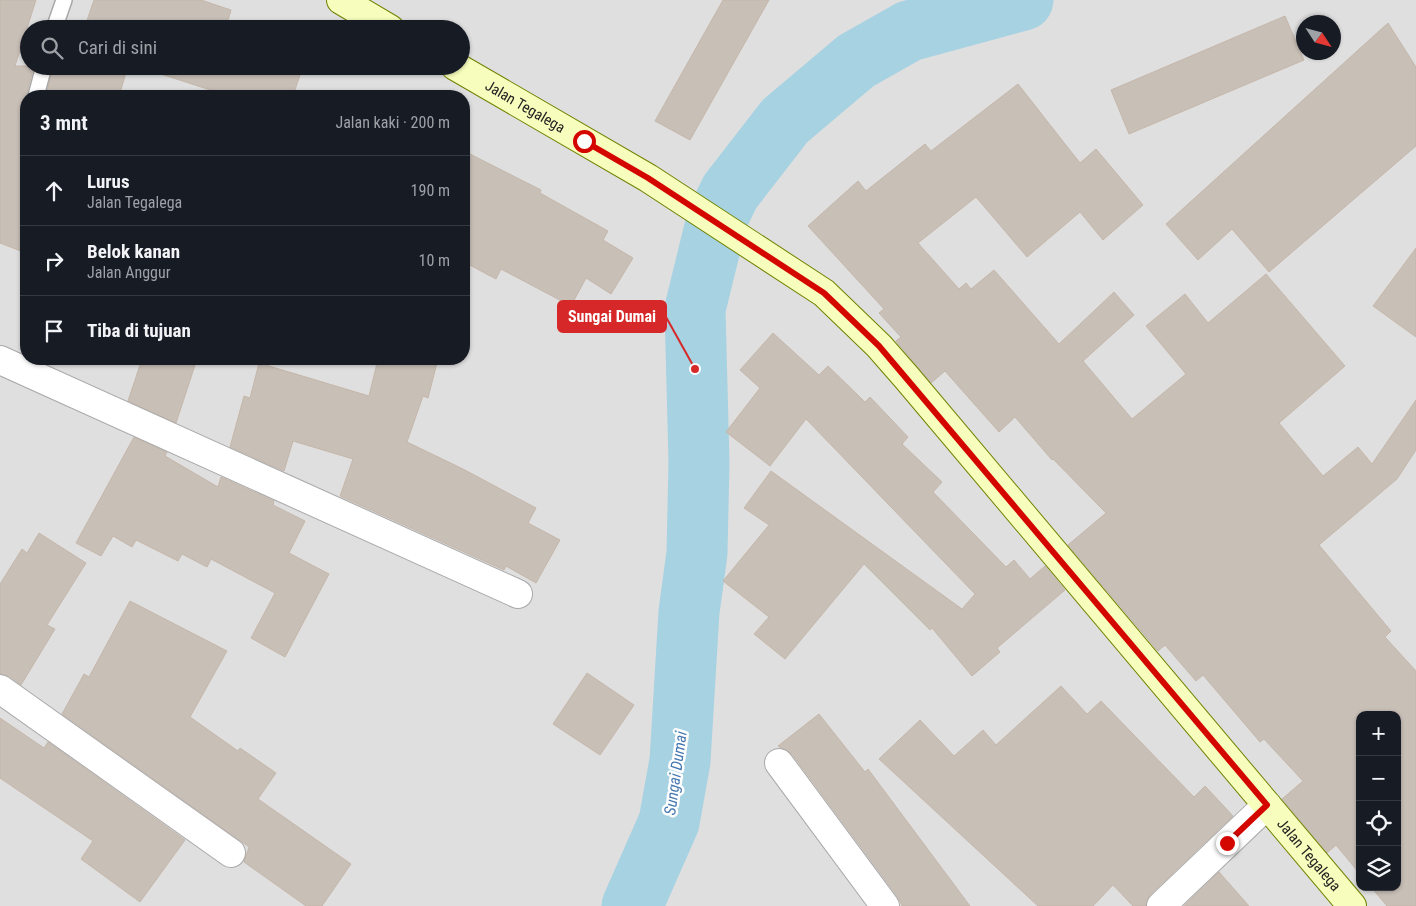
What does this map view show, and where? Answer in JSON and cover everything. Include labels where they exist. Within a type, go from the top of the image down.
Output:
[{"type":"street","points":[[341,0],[375,20]]},
{"type":"street","name":"Jalan Tegalega","points":[[470,75],[648,178],[824,293],[879,346],[1352,906]]},
{"type":"street","points":[[0,360],[518,594]]},
{"type":"street","points":[[0,689],[231,853]]},
{"type":"street","points":[[779,763],[885,906]]},
{"type":"street","points":[[1161,906],[1267,805]]},
{"type":"lane","points":[[57,20],[64,0]]},
{"type":"lane","points":[[38,90],[42,75]]},
{"type":"shaded area","points":[[0,0],[1416,0],[1416,906],[0,906]]},
{"type":"building","points":[[0,0],[36,0],[30,20],[20,20],[20,50],[15,66],[20,66],[20,75],[32,75],[28,90],[20,90],[20,251],[0,243]]},
{"type":"building","points":[[94,0],[201,0],[231,10],[228,20],[87,20]]},
{"type":"building","points":[[723,0],[769,0],[690,140],[655,121]]},
{"type":"building","points":[[1285,16],[1296,41],[1296,60],[1304,60],[1129,134],[1111,90]]},
{"type":"building","points":[[1388,23],[1416,67],[1416,146],[1269,272],[1232,229],[1198,260],[1166,224]]},
{"type":"building","points":[[51,75],[125,75],[121,90],[47,90]]},
{"type":"building","points":[[164,75],[300,75],[295,90],[210,90]]},
{"type":"building","points":[[1018,84],[1080,163],[1096,149],[1143,205],[1103,240],[1080,212],[1027,257],[976,197],[918,243],[959,289],[966,283],[971,289],[994,270],[1059,344],[1114,292],[1134,315],[1083,361],[1132,419],[1186,374],[1146,326],[1185,294],[1208,323],[1266,274],[1345,366],[1279,423],[1323,476],[1358,447],[1372,464],[1416,400],[1416,450],[1397,479],[1319,545],[1391,631],[1385,637],[1416,671],[1416,906],[1387,906],[1374,891],[1401,891],[1401,711],[1356,711],[1356,869],[1336,845],[1327,853],[1282,799],[1303,781],[1264,739],[1260,742],[1203,675],[1196,681],[1165,645],[1158,651],[1068,545],[1106,513],[1052,460],[1015,417],[999,432],[945,371],[931,383],[896,341],[901,337],[879,313],[884,309],[808,226],[858,181],[866,191],[925,144],[931,151]]},
{"type":"building","points":[[470,154],[541,190],[540,193],[608,231],[603,240],[633,258],[611,294],[586,278],[571,306],[501,269],[496,279],[470,265]]},
{"type":"building","points":[[1416,248],[1416,337],[1373,306]]},
{"type":"building","points":[[773,333],[819,375],[828,366],[865,402],[870,397],[908,437],[902,444],[942,482],[933,492],[1006,567],[1014,560],[1030,579],[1045,566],[1065,590],[997,648],[1000,652],[972,676],[932,628],[930,630],[864,564],[785,659],[754,634],[769,617],[723,581],[769,525],[744,508],[771,471],[962,609],[975,594],[806,419],[770,466],[726,432],[760,388],[740,370]]},
{"type":"building","points":[[140,365],[195,365],[176,423],[128,401]]},
{"type":"building","points":[[258,365],[266,365],[369,396],[377,365],[436,365],[428,398],[423,396],[407,442],[536,508],[528,523],[560,540],[536,583],[506,566],[504,570],[340,496],[353,459],[293,441],[284,471],[230,447],[244,396],[250,398]]},
{"type":"building","points":[[134,437],[167,452],[165,456],[218,487],[221,477],[274,501],[273,505],[305,521],[289,553],[329,574],[285,657],[251,638],[275,593],[211,559],[207,567],[182,554],[178,561],[136,540],[132,547],[113,536],[101,556],[76,543]]},
{"type":"building","points":[[39,533],[86,563],[47,625],[55,629],[21,685],[9,676],[0,674],[0,584],[22,549],[27,553]]},
{"type":"building","points":[[130,601],[227,651],[190,717],[238,751],[240,748],[276,773],[258,799],[351,864],[322,906],[306,906],[244,862],[249,847],[62,714],[84,674],[89,677]]},
{"type":"building","points":[[587,673],[634,705],[600,755],[553,724]]},
{"type":"building","points":[[1061,686],[1087,714],[1101,701],[1194,797],[1205,786],[1233,816],[1150,895],[1146,906],[1133,906],[1113,885],[1093,906],[1038,906],[879,759],[920,720],[954,756],[983,730],[996,745]]},
{"type":"building","points":[[819,714],[865,772],[868,769],[970,906],[902,906],[898,897],[792,754],[778,746]]},
{"type":"building","points":[[0,718],[44,748],[48,742],[185,840],[140,902],[81,859],[93,841],[0,778]]},
{"type":"building","points":[[1219,872],[1249,906],[1184,906]]},
{"type":"waterway","name":"Sungai Dumai","points":[[632,906],[669,822],[680,761],[689,612],[697,553],[699,462],[695,309],[717,219],[730,192],[785,121],[856,61],[909,31],[1023,0]]},
{"type":"place","name":"Sungai Dumai","points":[[695,369]]},
{"type":"route","points":[[584,141],[648,178],[824,293],[879,346],[1267,805],[1227,843]]}]
